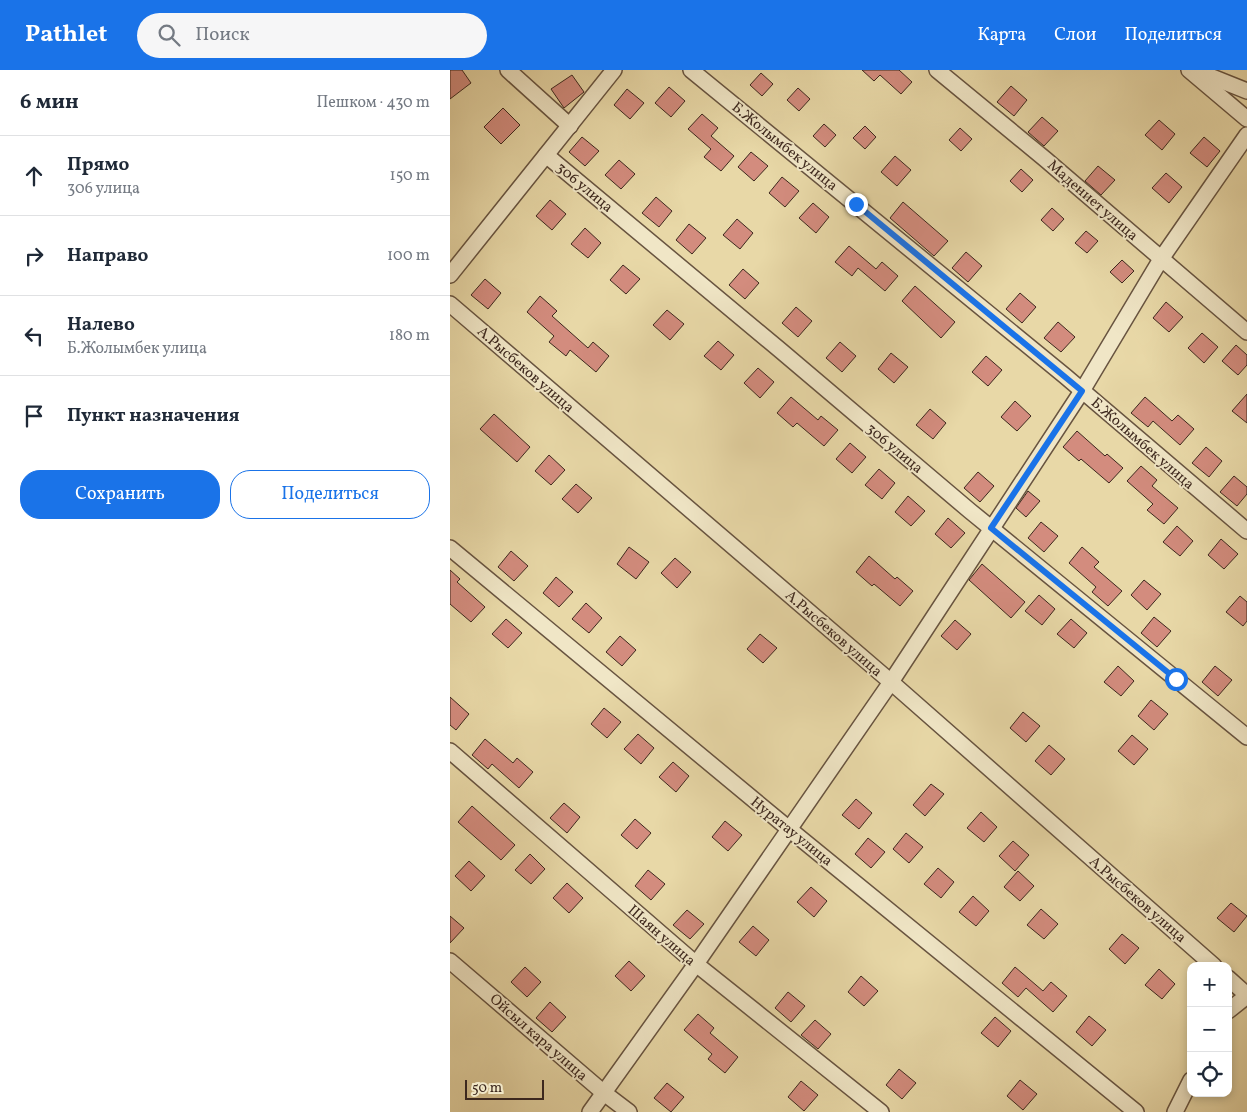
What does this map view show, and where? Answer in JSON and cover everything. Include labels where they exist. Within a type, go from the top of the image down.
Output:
[{"type":"street","points":[[508,70],[570,126]]},
{"type":"street","points":[[450,275],[614,70]]},
{"type":"street","name":"Б.Жолымбек улица","points":[[691,70],[1082,391],[1247,531]]},
{"type":"street","name":"Мадениет улица","points":[[937,70],[1247,332]]},
{"type":"street","points":[[1189,70],[1247,119]]},
{"type":"street","points":[[1195,70],[1247,91]]},
{"type":"street","points":[[590,1112],[696,964],[891,682],[1082,391],[1161,259],[1247,135]]},
{"type":"street","name":"306 улица","points":[[546,155],[991,528],[1247,737]]},
{"type":"street","name":"А.Рысбеков улица","points":[[450,304],[891,682],[1209,962]]},
{"type":"street","name":"Нуратау улица","points":[[450,548],[789,829],[1136,1112]]},
{"type":"street","name":"Шаян улица","points":[[450,751],[696,964],[881,1112]]},
{"type":"street","name":"Ойсыл кара улица","points":[[450,961],[604,1093],[629,1112]]},
{"type":"street","points":[[1232,982],[1247,996],[1232,1009]]},
{"type":"street","points":[[1175,1112],[1187,1088]]},
{"type":"building","points":[[450,70],[462,70],[471,83],[450,99]]},
{"type":"building","points":[[862,70],[899,70],[912,82],[901,94],[880,75],[874,81]]},
{"type":"building","points":[[761,73],[773,84],[762,96],[750,85]]},
{"type":"building","points":[[572,75],[584,92],[564,108],[551,89]]},
{"type":"building","points":[[1011,86],[1027,100],[1014,116],[997,102]]},
{"type":"building","points":[[669,87],[685,101],[671,117],[655,103]]},
{"type":"building","points":[[798,88],[810,99],[799,111],[787,100]]},
{"type":"building","points":[[627,89],[644,103],[630,119],[614,105]]},
{"type":"building","points":[[503,108],[520,125],[501,144],[484,127]]},
{"type":"building","points":[[702,114],[718,128],[711,136],[734,156],[721,171],[704,157],[711,149],[688,129]]},
{"type":"building","points":[[1042,117],[1058,131],[1044,146],[1028,132]]},
{"type":"building","points":[[1159,120],[1175,134],[1162,150],[1145,135]]},
{"type":"building","points":[[824,124],[836,135],[825,147],[813,136]]},
{"type":"building","points":[[865,126],[876,137],[865,149],[853,138]]},
{"type":"building","points":[[960,128],[972,139],[961,151],[949,140]]},
{"type":"building","points":[[582,137],[599,151],[585,166],[569,152]]},
{"type":"building","points":[[1204,137],[1220,151],[1207,167],[1190,153]]},
{"type":"building","points":[[751,152],[768,166],[754,181],[738,167]]},
{"type":"building","points":[[895,156],[911,170],[897,186],[881,172]]},
{"type":"building","points":[[619,160],[635,174],[621,189],[605,175]]},
{"type":"building","points":[[1098,166],[1115,180],[1101,195],[1085,181]]},
{"type":"building","points":[[1021,169],[1033,180],[1022,192],[1010,181]]},
{"type":"building","points":[[1166,173],[1182,187],[1169,203],[1152,188]]},
{"type":"building","points":[[782,177],[799,191],[785,207],[769,193]]},
{"type":"building","points":[[656,197],[672,211],[659,227],[642,213]]},
{"type":"building","points":[[550,200],[566,214],[552,230],[536,216]]},
{"type":"building","points":[[903,202],[948,241],[934,256],[890,218]]},
{"type":"building","points":[[813,203],[829,217],[816,233],[799,218]]},
{"type":"building","points":[[1052,208],[1064,219],[1053,231],[1041,220]]},
{"type":"building","points":[[737,219],[753,233],[740,249],[723,235]]},
{"type":"building","points":[[689,224],[706,238],[692,254],[676,240]]},
{"type":"building","points":[[585,228],[601,243],[588,258],[571,244]]},
{"type":"building","points":[[1086,231],[1098,241],[1087,253],[1075,243]]},
{"type":"building","points":[[849,246],[876,269],[882,262],[898,276],[885,291],[858,268],[852,276],[835,262]]},
{"type":"building","points":[[966,252],[982,266],[968,282],[952,268]]},
{"type":"building","points":[[1122,260],[1134,271],[1122,283],[1110,272]]},
{"type":"building","points":[[623,265],[640,279],[626,294],[610,280]]},
{"type":"building","points":[[743,269],[759,283],[745,299],[729,285]]},
{"type":"building","points":[[485,279],[501,293],[488,309],[471,295]]},
{"type":"building","points":[[915,286],[955,322],[941,338],[902,301]]},
{"type":"building","points":[[1020,293],[1036,307],[1022,323],[1006,309]]},
{"type":"building","points":[[540,296],[557,311],[552,316],[588,348],[593,342],[609,356],[596,372],[570,350],[566,356],[549,342],[554,336],[527,312]]},
{"type":"building","points":[[1166,302],[1183,317],[1169,332],[1153,318]]},
{"type":"building","points":[[796,307],[812,321],[798,337],[782,323]]},
{"type":"building","points":[[667,310],[684,324],[670,340],[653,325]]},
{"type":"building","points":[[1058,322],[1075,337],[1061,352],[1044,338]]},
{"type":"building","points":[[1202,333],[1218,347],[1204,363],[1188,348]]},
{"type":"building","points":[[718,341],[734,355],[721,370],[704,356]]},
{"type":"building","points":[[840,342],[856,356],[842,372],[826,358]]},
{"type":"building","points":[[1236,345],[1247,355],[1247,365],[1238,375],[1222,361]]},
{"type":"building","points":[[891,353],[908,367],[894,383],[878,369]]},
{"type":"building","points":[[986,356],[1002,370],[988,386],[972,372]]},
{"type":"building","points":[[758,368],[774,382],[760,398],[744,383]]},
{"type":"building","points":[[1247,394],[1247,423],[1232,411]]},
{"type":"building","points":[[791,397],[818,420],[821,416],[838,430],[824,446],[797,423],[793,427],[777,413]]},
{"type":"building","points":[[1145,397],[1172,421],[1178,415],[1194,429],[1180,445],[1153,421],[1148,427],[1131,413]]},
{"type":"building","points":[[1015,401],[1031,416],[1017,431],[1001,417]]},
{"type":"building","points":[[930,409],[946,423],[933,439],[916,425]]},
{"type":"building","points":[[494,414],[530,447],[517,462],[480,429]]},
{"type":"building","points":[[1077,431],[1105,456],[1107,454],[1123,468],[1109,483],[1081,459],[1079,461],[1063,447]]},
{"type":"building","points":[[850,443],[866,457],[852,473],[836,459]]},
{"type":"building","points":[[1206,447],[1222,461],[1209,477],[1192,463]]},
{"type":"building","points":[[549,455],[565,470],[551,485],[535,471]]},
{"type":"building","points":[[1141,466],[1157,480],[1152,486],[1178,508],[1164,524],[1147,510],[1153,504],[1127,481]]},
{"type":"building","points":[[879,469],[895,483],[882,499],[865,485]]},
{"type":"building","points":[[978,472],[994,486],[980,502],[964,488]]},
{"type":"building","points":[[1234,476],[1247,487],[1247,494],[1237,506],[1220,492]]},
{"type":"building","points":[[576,484],[592,498],[578,513],[562,499]]},
{"type":"building","points":[[1028,491],[1040,501],[1026,517],[1016,508]]},
{"type":"building","points":[[908,496],[925,511],[911,526],[895,512]]},
{"type":"building","points":[[948,518],[965,533],[951,548],[935,534]]},
{"type":"building","points":[[1041,522],[1058,536],[1044,552],[1028,538]]},
{"type":"building","points":[[1177,526],[1193,541],[1180,556],[1163,542]]},
{"type":"building","points":[[1221,539],[1238,554],[1224,569],[1208,555]]},
{"type":"building","points":[[629,547],[649,562],[636,579],[617,564]]},
{"type":"building","points":[[1082,547],[1099,562],[1094,567],[1122,591],[1108,606],[1092,592],[1096,587],[1069,563]]},
{"type":"building","points":[[511,551],[528,566],[514,581],[498,567]]},
{"type":"building","points":[[869,556],[895,579],[897,577],[913,591],[900,606],[874,584],[872,586],[856,572]]},
{"type":"building","points":[[675,558],[691,572],[677,588],[661,573]]},
{"type":"building","points":[[982,564],[1025,602],[1011,618],[969,580]]},
{"type":"building","points":[[450,570],[460,579],[457,582],[485,607],[471,622],[450,604]]},
{"type":"building","points":[[556,577],[573,592],[559,607],[543,593]]},
{"type":"building","points":[[1144,580],[1161,594],[1147,610],[1131,595]]},
{"type":"building","points":[[1039,595],[1055,609],[1042,625],[1025,611]]},
{"type":"building","points":[[1240,596],[1247,602],[1247,621],[1243,626],[1226,612]]},
{"type":"building","points":[[586,603],[602,618],[589,633],[572,619]]},
{"type":"building","points":[[1154,617],[1171,631],[1157,647],[1141,633]]},
{"type":"building","points":[[506,619],[522,633],[508,648],[492,634]]},
{"type":"building","points":[[1071,619],[1087,633],[1074,648],[1057,634]]},
{"type":"building","points":[[955,620],[971,634],[957,650],[941,636]]},
{"type":"building","points":[[760,634],[777,648],[763,663],[747,649]]},
{"type":"building","points":[[620,636],[636,650],[622,666],[606,652]]},
{"type":"building","points":[[1118,666],[1134,681],[1121,696],[1104,682]]},
{"type":"building","points":[[1215,666],[1232,680],[1218,696],[1202,682]]},
{"type":"building","points":[[450,697],[469,714],[456,730],[450,725]]},
{"type":"building","points":[[1151,700],[1168,714],[1154,730],[1138,716]]},
{"type":"building","points":[[604,708],[621,722],[607,738],[591,724]]},
{"type":"building","points":[[1023,712],[1040,726],[1026,742],[1010,728]]},
{"type":"building","points":[[638,734],[654,748],[641,764],[624,749]]},
{"type":"building","points":[[1132,735],[1148,749],[1134,765],[1118,751]]},
{"type":"building","points":[[485,739],[513,763],[517,758],[533,772],[519,788],[492,764],[488,769],[472,755]]},
{"type":"building","points":[[1049,745],[1065,759],[1051,775],[1035,761]]},
{"type":"building","points":[[673,762],[689,776],[676,792],[659,777]]},
{"type":"building","points":[[931,784],[944,794],[925,816],[913,805]]},
{"type":"building","points":[[856,799],[872,813],[859,829],[842,815]]},
{"type":"building","points":[[564,803],[580,817],[567,833],[550,818]]},
{"type":"building","points":[[472,806],[515,845],[501,860],[458,822]]},
{"type":"building","points":[[981,812],[997,827],[984,842],[967,828]]},
{"type":"building","points":[[635,819],[651,833],[637,849],[621,835]]},
{"type":"building","points":[[725,821],[742,835],[728,851],[712,837]]},
{"type":"building","points":[[906,833],[923,847],[909,863],[893,849]]},
{"type":"building","points":[[868,838],[885,852],[871,868],[855,854]]},
{"type":"building","points":[[1013,841],[1029,855],[1015,871],[999,856]]},
{"type":"building","points":[[530,854],[545,869],[531,884],[515,870]]},
{"type":"building","points":[[469,861],[485,876],[471,891],[455,876]]},
{"type":"building","points":[[938,868],[954,882],[941,898],[924,884]]},
{"type":"building","points":[[648,870],[665,884],[651,900],[635,886]]},
{"type":"building","points":[[1018,871],[1034,886],[1020,901],[1004,887]]},
{"type":"building","points":[[567,883],[583,898],[569,913],[553,898]]},
{"type":"building","points":[[811,887],[827,901],[814,917],[797,902]]},
{"type":"building","points":[[973,896],[989,911],[976,926],[959,912]]},
{"type":"building","points":[[1231,903],[1247,916],[1234,932],[1217,918]]},
{"type":"building","points":[[1041,909],[1058,924],[1044,939],[1027,925]]},
{"type":"building","points":[[687,910],[704,924],[690,939],[673,925]]},
{"type":"building","points":[[450,916],[464,928],[450,943]]},
{"type":"building","points":[[753,926],[769,940],[756,956],[739,942]]},
{"type":"building","points":[[1122,934],[1139,948],[1125,964],[1109,949]]},
{"type":"building","points":[[629,961],[645,976],[631,991],[615,976]]},
{"type":"building","points":[[525,967],[541,982],[527,997],[511,982]]},
{"type":"building","points":[[1015,967],[1043,991],[1051,982],[1067,996],[1053,1012],[1026,988],[1018,997],[1002,983]]},
{"type":"building","points":[[1159,969],[1175,984],[1162,999],[1145,985]]},
{"type":"building","points":[[861,976],[878,991],[864,1006],[848,992]]},
{"type":"building","points":[[788,992],[805,1006],[791,1022],[775,1008]]},
{"type":"building","points":[[550,1002],[566,1017],[552,1032],[536,1018]]},
{"type":"building","points":[[698,1014],[714,1028],[710,1033],[738,1057],[725,1073],[708,1059],[712,1054],[684,1030]]},
{"type":"building","points":[[1089,1016],[1106,1030],[1092,1046],[1076,1032]]},
{"type":"building","points":[[995,1017],[1011,1031],[998,1047],[981,1033]]},
{"type":"building","points":[[815,1020],[831,1034],[818,1049],[801,1035]]},
{"type":"building","points":[[899,1069],[916,1083],[902,1099],[886,1085]]},
{"type":"building","points":[[1020,1080],[1037,1094],[1023,1110],[1007,1096]]},
{"type":"building","points":[[801,1081],[818,1095],[804,1111],[788,1097]]},
{"type":"building","points":[[667,1083],[684,1097],[671,1112],[654,1098]]},
{"type":"route","points":[[856,204],[1082,391],[991,528],[1176,679]]}]
